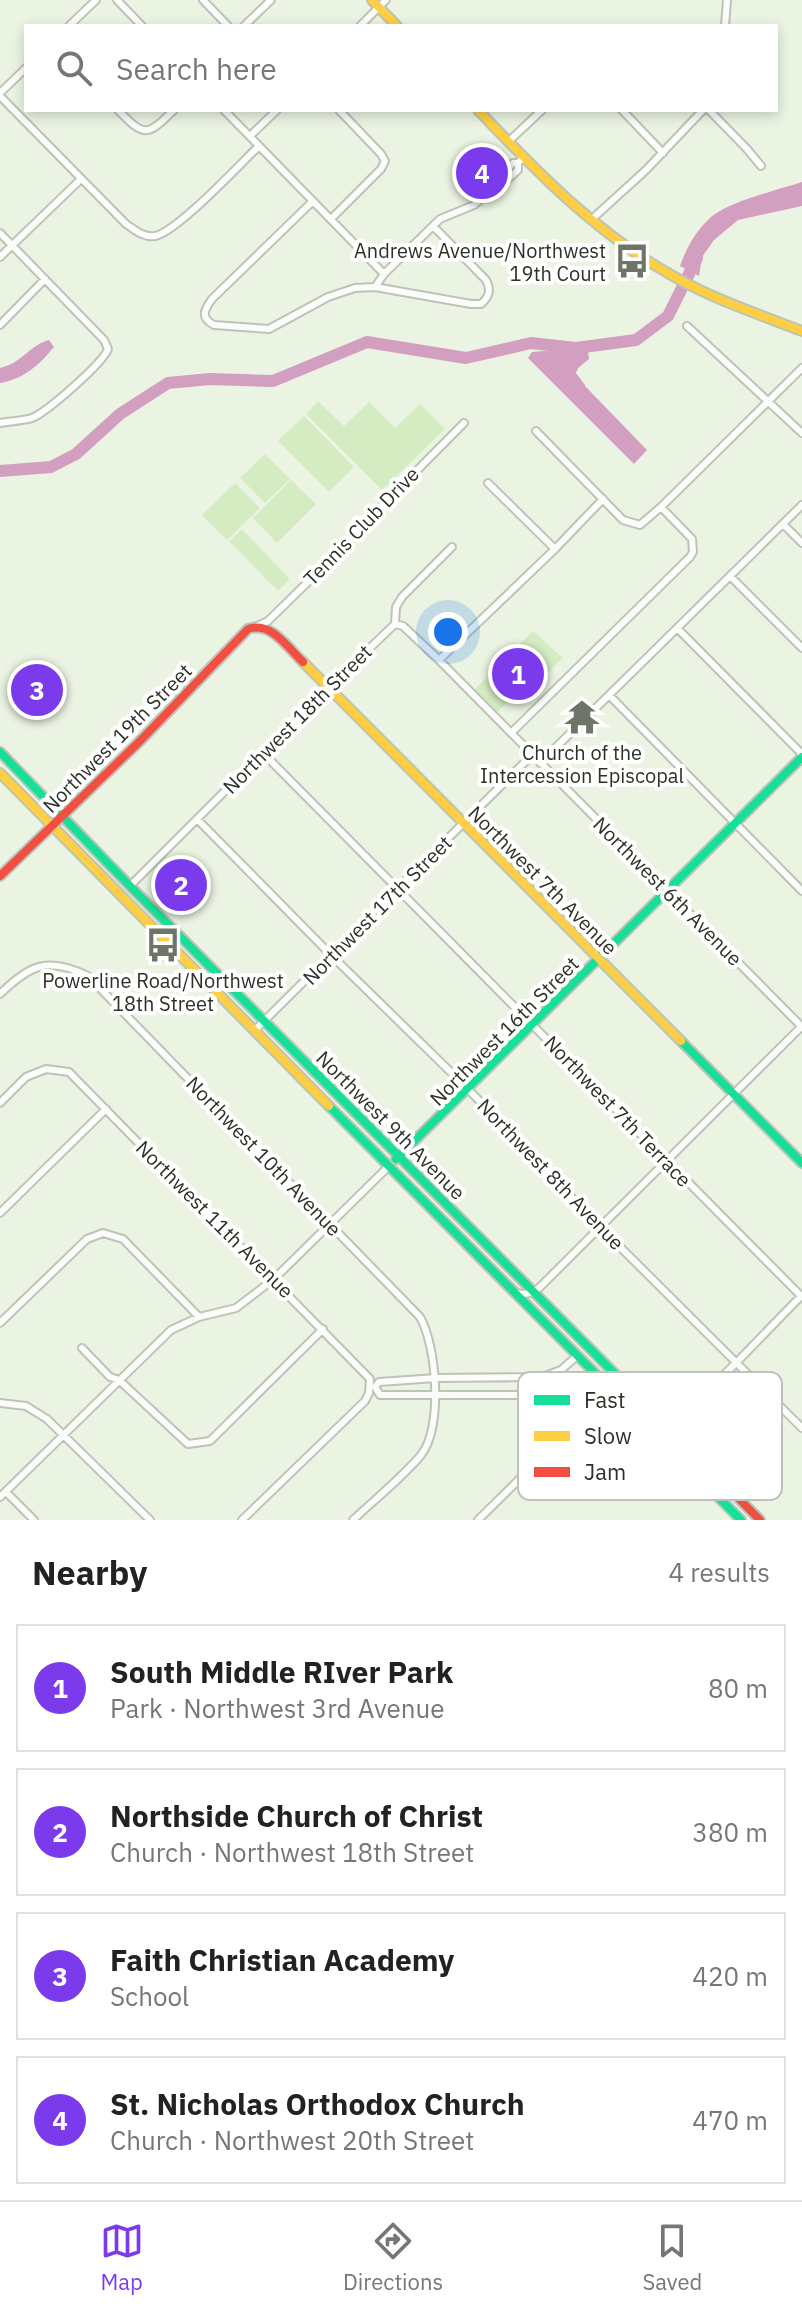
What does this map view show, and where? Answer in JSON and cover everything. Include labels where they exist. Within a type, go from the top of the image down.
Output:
[{"type":"main road","points":[[379,2],[396,24]]},
{"type":"main road","points":[[480,112],[521,161],[643,259],[695,288],[802,331]]},
{"type":"main road","name":"Northwest 7th Avenue","points":[[257,626],[269,629],[329,687],[802,1163]]},
{"type":"main road","name":"Northwest 19th Street","points":[[0,876],[139,742],[248,629],[257,626]]},
{"type":"main road","name":"Northwest 9th Avenue","points":[[0,752],[614,1372]]},
{"type":"main road","name":"Northwest 16th Street","points":[[389,1166],[802,756]]},
{"type":"main road","name":"Northwest 9th Avenue","points":[[0,773],[593,1372]]},
{"type":"main road","name":"Northwest 9th Avenue","points":[[721,1500],[741,1520]]},
{"type":"main road","name":"Northwest 9th Avenue","points":[[740,1500],[760,1520]]},
{"type":"street","points":[[71,24],[96,0]]},
{"type":"street","points":[[117,0],[140,24]]},
{"type":"street","points":[[203,0],[226,24]]},
{"type":"street","points":[[246,24],[271,0]]},
{"type":"street","points":[[725,24],[727,0]]},
{"type":"street","points":[[362,24],[379,2]]},
{"type":"street","points":[[24,70],[0,94],[126,224],[143,235],[154,236],[179,223],[259,146]]},
{"type":"street","points":[[120,112],[137,129],[147,131],[157,127],[172,112]]},
{"type":"street","points":[[226,112],[384,274]]},
{"type":"street","points":[[250,136],[275,112]]},
{"type":"street","points":[[331,219],[381,169],[385,161],[341,112]]},
{"type":"street","points":[[508,142],[540,112]]},
{"type":"street","points":[[624,112],[663,153]]},
{"type":"street","points":[[591,220],[704,112]]},
{"type":"street","points":[[708,112],[761,166]]},
{"type":"street","points":[[375,287],[384,274],[440,219],[474,205],[513,163],[521,161]]},
{"type":"street","points":[[0,257],[81,179]]},
{"type":"street","points":[[313,201],[212,299],[205,309],[207,322],[269,329],[328,297],[355,288],[375,287],[481,304],[489,295],[490,287],[486,280],[433,226]]},
{"type":"street","points":[[0,233],[104,340],[108,349],[95,366],[42,412],[31,418],[0,423]]},
{"type":"street","points":[[0,325],[45,279]]},
{"type":"street","points":[[687,326],[802,433]]},
{"type":"street","points":[[536,431],[623,520],[640,525],[802,368]]},
{"type":"street","name":"Tennis Club Drive","points":[[257,626],[268,621],[356,535],[393,493],[464,423]]},
{"type":"street","points":[[488,483],[555,549]]},
{"type":"street","points":[[439,660],[603,499]]},
{"type":"street","points":[[540,763],[802,505]]},
{"type":"street","points":[[511,733],[690,557],[693,552],[692,539],[661,507]]},
{"type":"street","points":[[783,524],[802,543]]},
{"type":"street","name":"Northwest 18th Street","points":[[130,886],[395,624],[396,607],[402,597],[452,547]]},
{"type":"street","points":[[730,576],[802,648]]},
{"type":"street","name":"Northwest 6th Avenue","points":[[395,624],[403,626],[439,660],[802,1027]]},
{"type":"street","points":[[677,628],[802,756]]},
{"type":"street","points":[[609,695],[802,891]]},
{"type":"street","name":"Northwest 7th Terrace","points":[[264,754],[802,1296]]},
{"type":"street","name":"Northwest 17th Street","points":[[254,1031],[532,755]]},
{"type":"street","name":"Northwest 8th Avenue","points":[[197,819],[747,1372]]},
{"type":"street","name":"Northwest 10th Avenue","points":[[0,994],[19,976],[38,967],[54,965],[71,968],[88,976],[420,1317],[430,1342],[436,1378],[432,1434],[422,1454],[353,1520]]},
{"type":"street","points":[[515,1293],[534,1293],[802,1027]]},
{"type":"street","name":"Northwest 11th Avenue","points":[[0,1103],[26,1077],[46,1069],[69,1072],[323,1329],[370,1379],[372,1387]]},
{"type":"street","points":[[0,1213],[106,1109]]},
{"type":"street","name":"Northwest 16th Street","points":[[3,1494],[171,1330],[199,1317],[236,1308],[274,1279],[389,1166]]},
{"type":"street","points":[[0,1323],[87,1239],[103,1233],[123,1239],[199,1317]]},
{"type":"street","points":[[727,1372],[802,1296]]},
{"type":"street","points":[[82,1348],[110,1377],[119,1380],[188,1444],[210,1441],[323,1329]]},
{"type":"street","points":[[556,1372],[577,1356]]},
{"type":"street","points":[[242,1520],[365,1401],[372,1387],[379,1382],[518,1378]]},
{"type":"street","points":[[372,1387],[380,1395],[518,1395]]},
{"type":"street","points":[[0,1403],[26,1406],[47,1419],[150,1520]]},
{"type":"street","name":"Northwest 8th Avenue","points":[[782,1408],[802,1428]]},
{"type":"street","points":[[478,1520],[518,1480]]},
{"type":"street","points":[[3,1494],[34,1520]]},
{"type":"green space","points":[[318,401],[344,426],[369,402],[395,428],[420,404],[445,429],[382,490],[306,414]]},
{"type":"green space","points":[[304,416],[354,467],[329,492],[278,441]]},
{"type":"green space","points":[[265,454],[290,479],[265,503],[240,478]]},
{"type":"green space","points":[[291,480],[316,504],[277,543],[253,518]]},
{"type":"green space","points":[[235,483],[260,508],[227,540],[202,515]]},
{"type":"green space","points":[[242,529],[290,579],[278,591],[229,541]]},
{"type":"green space","points":[[533,631],[563,658],[518,702],[509,701],[496,713],[473,691]]},
{"type":"shaded area","points":[[802,182],[802,206],[738,220],[714,240],[702,257],[699,276],[680,266],[695,235],[717,213],[740,202]]},
{"type":"shaded area","points":[[49,340],[54,347],[37,365],[24,375],[0,383],[0,368]]},
{"type":"shaded area","points":[[532,352],[588,352],[589,359],[576,373],[647,450],[634,464],[528,358]]},
{"type":"waterway","points":[[0,471],[51,467],[76,454],[120,414],[168,383],[210,379],[273,381],[367,342],[466,358],[531,343],[576,348],[636,340],[668,316],[697,258]]},
{"type":"traffic: fast","points":[[0,752],[613,1372]]},
{"type":"traffic: fast","points":[[396,1159],[802,757]]},
{"type":"traffic: fast","points":[[681,1041],[802,1163]]},
{"type":"traffic: fast","points":[[329,1106],[594,1372]]},
{"type":"traffic: fast","points":[[721,1500],[741,1520]]},
{"type":"traffic: slow","points":[[372,0],[395,24]]},
{"type":"traffic: slow","points":[[480,112],[569,200],[645,259],[704,292],[802,331]]},
{"type":"traffic: slow","points":[[303,662],[681,1041]]},
{"type":"traffic: slow","points":[[0,773],[329,1106]]},
{"type":"traffic: jam","points":[[0,876],[139,742],[248,629],[271,632],[303,662]]},
{"type":"traffic: jam","points":[[740,1500],[760,1520]]},
{"type":"place","name":"St. Nicholas Orthodox Church","points":[[482,173]]},
{"type":"place","name":"Andrews Avenue/Northwest 19th Court","points":[[632,261]]},
{"type":"place","name":"South Middle RIver Park","points":[[518,674]]},
{"type":"place","name":"Faith Christian Academy","points":[[37,690]]},
{"type":"place","name":"Church of the Intercession Episcopal","points":[[582,717]]},
{"type":"place","name":"Northside Church of Christ","points":[[181,885]]},
{"type":"place","name":"Powerline Road/Northwest 18th Street","points":[[163,945]]}]
